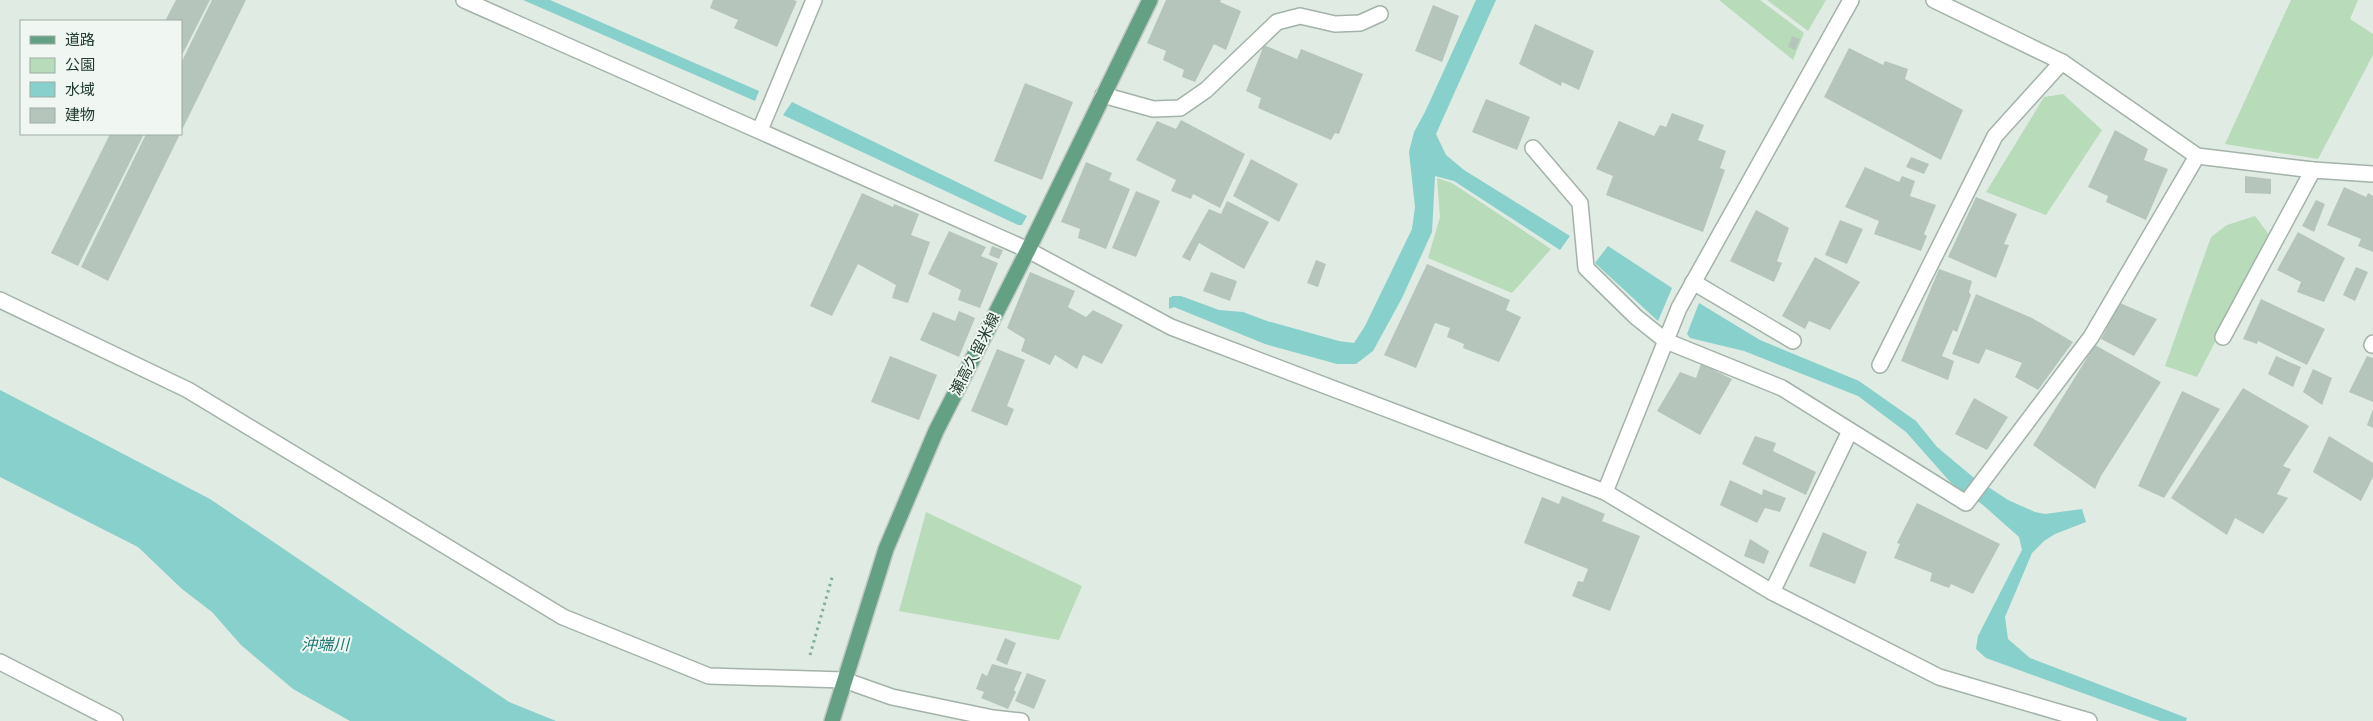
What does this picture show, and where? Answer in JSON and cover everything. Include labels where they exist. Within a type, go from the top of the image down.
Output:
[{"type":"main road","name":"瀬高久留米線","points":[[832,721],[886,550],[936,431],[1028,250],[1150,0]]},
{"type":"street","points":[[464,0],[1028,250],[1171,327],[1605,492],[1772,592],[1939,677],[2089,721]]},
{"type":"street","points":[[760,130],[814,0]]},
{"type":"street","points":[[1605,492],[1679,308],[1851,0]]},
{"type":"street","points":[[1934,0],[2062,62],[2196,156],[2313,170],[2373,174]]},
{"type":"street","points":[[1103,95],[1153,109],[1180,108],[1206,90],[1277,22],[1300,16],[1334,24],[1360,23],[1380,14]]},
{"type":"street","points":[[1880,365],[1994,136],[2062,62]]},
{"type":"street","points":[[1533,148],[1580,203],[1586,268],[1636,317],[1666,341],[1782,388],[1966,503],[2090,337],[2196,156]]},
{"type":"street","points":[[2223,337],[2313,170]]},
{"type":"street","points":[[1693,282],[1793,341]]},
{"type":"street","points":[[0,300],[188,390],[562,617],[709,676],[844,680],[892,696],[993,718],[1021,721]]},
{"type":"street","points":[[1772,592],[1850,431]]},
{"type":"street","points":[[0,662],[115,721]]},
{"type":"path","points":[[803,678],[833,574]]},
{"type":"green space","points":[[1719,0],[1760,0],[1804,33],[1793,60]]},
{"type":"green space","points":[[1767,0],[1826,0],[1808,31]]},
{"type":"green space","points":[[2291,0],[2358,0],[2350,19],[2373,34],[2373,55],[2318,159],[2225,144]]},
{"type":"green space","points":[[2063,94],[2102,130],[2046,215],[1986,192],[2044,97]]},
{"type":"green space","points":[[1437,178],[1452,183],[1551,249],[1512,293],[1428,258],[1440,217]]},
{"type":"green space","points":[[2255,216],[2270,236],[2197,377],[2165,366],[2211,237],[2227,225]]},
{"type":"green space","points":[[926,512],[1082,586],[1059,640],[899,611]]},
{"type":"water","points":[[523,0],[550,0],[759,91],[755,101]]},
{"type":"water","points":[[1476,0],[1496,0],[1436,134],[1446,155],[1464,170],[1570,236],[1560,250],[1454,181],[1435,176],[1432,232],[1402,298],[1373,351],[1356,364],[1337,364],[1265,344],[1174,307],[1169,309],[1169,298],[1181,296],[1219,310],[1243,312],[1267,321],[1339,341],[1354,343],[1365,326],[1412,229],[1415,207],[1409,152],[1414,132]]},
{"type":"water","points":[[792,102],[1027,216],[1022,225],[1018,225],[783,115]]},
{"type":"water","points":[[1608,246],[1672,288],[1658,321],[1595,263]]},
{"type":"water","points":[[1699,303],[1760,340],[1859,381],[1916,421],[1937,447],[1973,477],[2008,500],[2035,512],[2045,514],[2082,509],[2086,522],[2055,534],[2044,541],[2032,553],[2005,617],[2008,639],[2030,658],[2187,718],[2186,721],[2160,721],[1986,658],[1976,649],[1978,636],[2022,550],[2019,537],[1983,505],[1952,484],[1906,432],[1858,396],[1744,351],[1690,338],[1687,334]]},
{"type":"water","name":"沖端川","points":[[0,390],[210,499],[509,702],[556,721],[350,721],[293,689],[241,645],[212,612],[182,589],[138,547],[0,477]]},
{"type":"building","points":[[176,0],[210,0],[182,55],[182,20],[166,20]]},
{"type":"building","points":[[212,0],[246,0],[182,130],[182,61]]},
{"type":"building","points":[[713,0],[797,1],[777,47],[734,28],[738,20],[710,8]]},
{"type":"building","points":[[1166,0],[1221,0],[1220,2],[1241,11],[1226,50],[1214,44],[1195,82],[1182,77],[1184,70],[1163,60],[1166,51],[1147,43]]},
{"type":"building","points":[[1433,5],[1459,16],[1442,62],[1415,51]]},
{"type":"building","points":[[1535,24],[1594,51],[1579,90],[1562,82],[1561,86],[1519,64]]},
{"type":"building","points":[[1792,36],[1800,39],[1795,50],[1788,47]]},
{"type":"building","points":[[1264,45],[1297,59],[1301,49],[1363,74],[1339,134],[1335,133],[1331,140],[1258,108],[1261,98],[1246,91]]},
{"type":"building","points":[[1849,48],[1883,65],[1885,61],[1908,69],[1905,79],[1963,110],[1941,160],[1824,97]]},
{"type":"building","points":[[1025,83],[1073,102],[1042,180],[994,161]]},
{"type":"building","points":[[1486,99],[1530,117],[1517,150],[1472,132]]},
{"type":"building","points":[[1672,113],[1704,125],[1698,140],[1726,151],[1720,168],[1725,170],[1703,232],[1606,195],[1613,176],[1596,169],[1619,121],[1654,136],[1660,125],[1666,127]]},
{"type":"building","points":[[1181,120],[1245,154],[1220,208],[1193,194],[1191,199],[1171,191],[1176,180],[1136,160],[1157,121],[1176,129]]},
{"type":"building","points":[[2115,130],[2148,149],[2144,160],[2168,169],[2146,220],[2106,202],[2108,196],[2088,187]]},
{"type":"building","points":[[110,135],[144,135],[78,266],[51,253]]},
{"type":"building","points":[[146,135],[180,135],[108,281],[81,267]]},
{"type":"building","points":[[1911,157],[1929,164],[1924,174],[1906,167]]},
{"type":"building","points":[[1251,159],[1298,184],[1279,222],[1233,196]]},
{"type":"building","points":[[1086,162],[1112,173],[1109,180],[1130,189],[1106,249],[1078,238],[1080,229],[1061,222]]},
{"type":"building","points":[[1865,167],[1899,182],[1902,176],[1915,181],[1910,196],[1936,205],[1924,234],[1927,236],[1921,251],[1874,234],[1879,221],[1845,207]]},
{"type":"building","points":[[2245,176],[2271,179],[2271,194],[2245,193]]},
{"type":"building","points":[[2344,187],[2366,197],[2368,193],[2373,196],[2373,252],[2358,246],[2361,239],[2327,225]]},
{"type":"building","points":[[1136,191],[1160,201],[1136,257],[1112,248]]},
{"type":"building","points":[[862,193],[893,207],[894,204],[919,214],[911,235],[930,242],[908,303],[892,298],[896,285],[858,264],[832,316],[810,306]]},
{"type":"building","points":[[1976,197],[2017,214],[2004,244],[2009,245],[1996,278],[1948,257]]},
{"type":"building","points":[[2316,200],[2325,204],[2314,232],[2302,226]]},
{"type":"building","points":[[1227,201],[1269,222],[1244,269],[1199,243],[1190,261],[1182,257],[1209,209],[1221,214]]},
{"type":"building","points":[[1756,210],[1789,228],[1777,261],[1782,263],[1774,282],[1730,261]]},
{"type":"building","points":[[1840,220],[1863,229],[1847,264],[1825,255]]},
{"type":"building","points":[[949,231],[986,247],[981,256],[998,263],[980,308],[958,300],[961,290],[928,274]]},
{"type":"building","points":[[2298,232],[2345,258],[2324,302],[2297,292],[2301,282],[2277,270]]},
{"type":"building","points":[[992,246],[1003,250],[999,259],[989,255]]},
{"type":"building","points":[[1815,257],[1860,282],[1830,330],[1809,321],[1805,329],[1782,316]]},
{"type":"building","points":[[1316,260],[1326,264],[1318,287],[1307,283]]},
{"type":"building","points":[[1427,264],[1510,300],[1506,310],[1521,317],[1499,362],[1463,348],[1464,344],[1447,337],[1450,328],[1435,323],[1416,368],[1384,355]]},
{"type":"building","points":[[2356,267],[2368,272],[2355,301],[2343,295]]},
{"type":"building","points":[[1939,269],[1972,281],[1969,292],[1971,295],[1957,332],[1953,330],[1942,356],[1954,361],[1948,380],[1901,361]]},
{"type":"building","points":[[1030,272],[1075,291],[1068,307],[1086,317],[1093,310],[1123,325],[1102,364],[1083,355],[1077,369],[1055,355],[1050,365],[1021,351],[1025,339],[1007,328]]},
{"type":"building","points":[[1211,272],[1237,281],[1230,301],[1203,291]]},
{"type":"building","points":[[1976,294],[2032,318],[2073,342],[2038,390],[2015,377],[2022,363],[1986,349],[1979,364],[1952,354]]},
{"type":"building","points":[[2261,299],[2325,329],[2307,365],[2258,341],[2257,344],[2243,339]]},
{"type":"building","points":[[2120,303],[2157,319],[2134,356],[2101,339]]},
{"type":"building","points":[[959,311],[975,318],[959,357],[920,340],[933,312],[955,321]]},
{"type":"building","points":[[2095,345],[2161,382],[2101,476],[2095,489],[2033,445]]},
{"type":"building","points":[[997,349],[1025,360],[1007,406],[1014,409],[1007,426],[971,411]]},
{"type":"building","points":[[890,356],[937,375],[919,420],[871,402]]},
{"type":"building","points":[[2276,356],[2301,367],[2293,387],[2268,374]]},
{"type":"building","points":[[2367,356],[2373,358],[2373,402],[2349,392]]},
{"type":"building","points":[[1701,364],[1732,379],[1700,435],[1657,411],[1680,372],[1696,378]]},
{"type":"building","points":[[2313,369],[2332,378],[2322,405],[2303,392]]},
{"type":"building","points":[[2243,388],[2309,426],[2283,466],[2291,469],[2277,494],[2288,498],[2263,534],[2235,518],[2227,535],[2171,498]]},
{"type":"building","points":[[2182,391],[2220,409],[2164,498],[2138,486]]},
{"type":"building","points":[[1974,398],[2008,417],[1987,450],[1955,434]]},
{"type":"building","points":[[2373,409],[2373,428],[2367,425]]},
{"type":"building","points":[[1755,436],[1776,443],[1773,451],[1816,472],[1806,495],[1742,464]]},
{"type":"building","points":[[2329,436],[2373,463],[2373,477],[2361,501],[2313,472]]},
{"type":"building","points":[[1730,480],[1762,495],[1763,489],[1786,498],[1780,512],[1765,508],[1757,523],[1720,505]]},
{"type":"building","points":[[1562,496],[1605,514],[1602,521],[1640,536],[1610,611],[1572,596],[1578,581],[1583,582],[1588,569],[1524,543],[1542,497],[1559,504]]},
{"type":"building","points":[[1917,503],[2000,544],[1973,594],[1951,584],[1949,588],[1930,581],[1932,573],[1894,558],[1900,544],[1897,543]]},
{"type":"building","points":[[1823,532],[1867,552],[1855,584],[1809,566]]},
{"type":"building","points":[[1750,539],[1769,551],[1764,564],[1744,556]]},
{"type":"building","points":[[1005,638],[1016,643],[1007,665],[996,660]]},
{"type":"building","points":[[992,664],[1022,672],[1008,709],[981,698],[984,692],[976,689],[982,673],[987,676]]},
{"type":"building","points":[[1027,673],[1046,680],[1034,709],[1015,701]]}]
